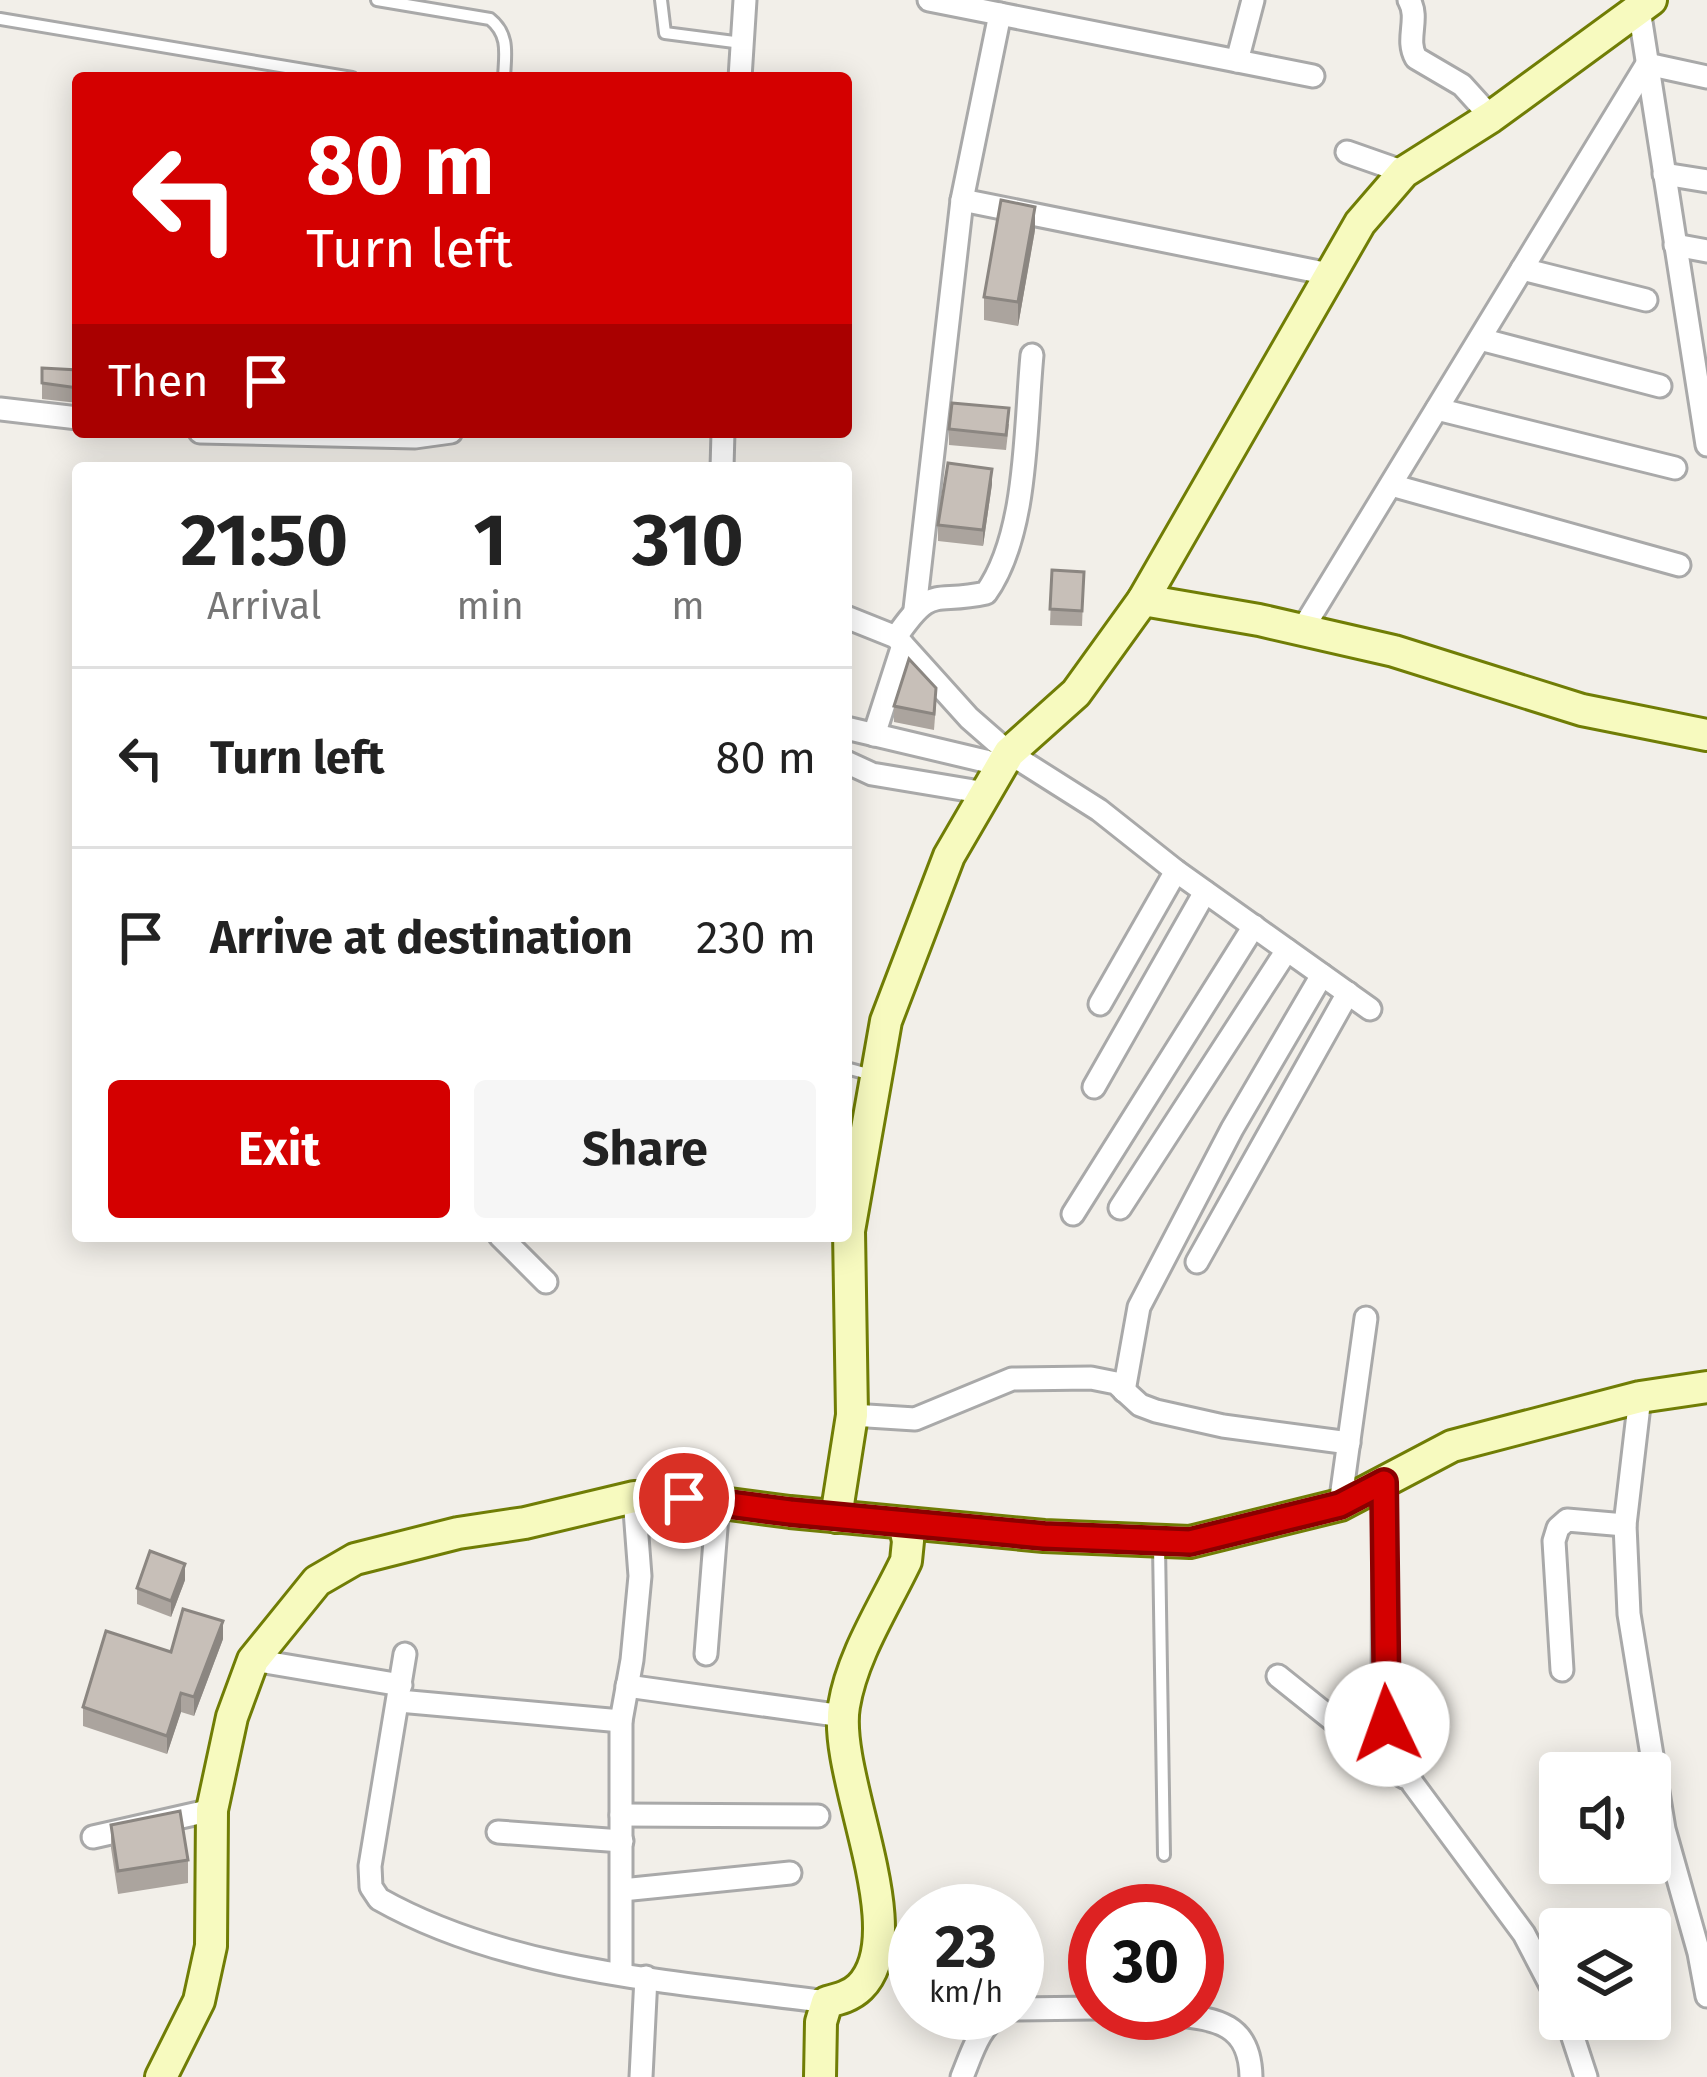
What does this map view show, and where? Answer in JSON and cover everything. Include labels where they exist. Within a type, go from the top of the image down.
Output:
[{"type":"street","points":[[740,72],[745,0]]},
{"type":"street","points":[[929,0],[1019,11],[1313,76]]},
{"type":"street","points":[[1237,61],[1252,0]]},
{"type":"street","points":[[1409,0],[1415,15],[1411,49],[1416,58],[1462,85],[1491,117]]},
{"type":"street","points":[[852,1191],[861,1072],[886,1021],[941,876],[1005,759],[1076,693],[1143,600],[1360,223],[1404,172],[1491,117],[1645,4]]},
{"type":"street","points":[[1645,4],[1647,64],[1707,445]]},
{"type":"street","points":[[874,735],[900,641],[915,609],[962,200],[1019,11]]},
{"type":"street","points":[[1647,64],[1707,76]]},
{"type":"street","points":[[1302,630],[1647,64]]},
{"type":"street","points":[[1347,152],[1404,172]]},
{"type":"street","points":[[1664,174],[1707,181]]},
{"type":"street","points":[[962,200],[1329,274]]},
{"type":"street","points":[[1676,244],[1707,250]]},
{"type":"street","points":[[1522,269],[1646,300]]},
{"type":"street","points":[[1480,339],[1660,386]]},
{"type":"street","points":[[915,609],[930,597],[986,593],[994,581],[1014,526],[1032,355]]},
{"type":"street","points":[[0,409],[72,417]]},
{"type":"street","points":[[1437,409],[1675,468]]},
{"type":"street","points":[[1391,484],[1679,565]]},
{"type":"street","points":[[1143,600],[1394,650],[1582,710],[1707,735]]},
{"type":"street","points":[[852,619],[900,641],[1005,759]]},
{"type":"street","points":[[852,730],[1005,759],[1099,810],[1176,872],[1370,1009]]},
{"type":"street","points":[[852,765],[872,774],[986,793]]},
{"type":"street","points":[[1100,1004],[1176,872]]},
{"type":"street","points":[[1094,1087],[1205,892]]},
{"type":"street","points":[[1072,1214],[1253,926]]},
{"type":"street","points":[[1120,1208],[1287,950]]},
{"type":"street","points":[[1124,1390],[1139,1307],[1232,1129],[1322,975]]},
{"type":"street","points":[[1197,1262],[1348,993]]},
{"type":"street","points":[[506,1242],[546,1282]]},
{"type":"street","points":[[836,1517],[852,1415],[849,1242]]},
{"type":"street","points":[[1340,1505],[1366,1318]]},
{"type":"street","points":[[852,1415],[915,1419],[991,1386],[1034,1377],[1104,1380],[1156,1411],[1223,1426],[1349,1443]]},
{"type":"street","points":[[161,2077],[199,2001],[211,1946],[212,1810],[232,1718],[253,1660],[317,1581],[355,1559],[634,1498],[1044,1536],[1190,1542],[1340,1505],[1451,1446],[1640,1396],[1707,1387]]},
{"type":"street","points":[[1640,1396],[1625,1525],[1629,1614],[1664,1829],[1700,1953],[1707,1996]]},
{"type":"street","points":[[1384,1482],[1384,1698],[1395,1751],[1413,1784],[1524,1934],[1539,1963]]},
{"type":"street","points":[[621,1974],[621,1720],[640,1576],[634,1498]]},
{"type":"street","points":[[706,1654],[718,1503]]},
{"type":"street","points":[[1562,1670],[1554,1541],[1558,1528],[1568,1520],[1625,1525]]},
{"type":"street","points":[[405,1654],[370,1866],[371,1887],[379,1899],[475,1942],[621,1974],[827,2002],[847,1996],[872,1970],[877,1881],[842,1742],[843,1716],[853,1674],[906,1561],[904,1523]]},
{"type":"street","points":[[253,1660],[400,1693],[621,1720]]},
{"type":"street","points":[[1278,1676],[1413,1784]]},
{"type":"street","points":[[627,1686],[843,1716]]},
{"type":"street","points":[[93,1837],[212,1810]]},
{"type":"street","points":[[621,1815],[818,1816]]},
{"type":"street","points":[[498,1832],[622,1841]]},
{"type":"street","points":[[622,1890],[790,1874]]},
{"type":"street","points":[[641,2077],[646,1977]]},
{"type":"street","points":[[820,2077],[820,2023],[827,2002]]},
{"type":"street","points":[[1224,2025],[1244,2038],[1252,2077]]},
{"type":"street","points":[[962,2077],[977,2040]]},
{"type":"street","points":[[1574,2040],[1586,2077]]},
{"type":"lane","points":[[377,0],[490,19],[501,28],[506,42],[504,72]]},
{"type":"lane","points":[[661,0],[665,33],[742,43]]},
{"type":"lane","points":[[0,19],[316,72]]},
{"type":"lane","points":[[1159,1540],[1164,1855]]},
{"type":"building","points":[[1001,200],[1035,207],[1018,302],[984,297]]},
{"type":"building","points":[[42,368],[72,370],[72,387],[42,383]]},
{"type":"building","points":[[952,403],[1009,408],[1006,435],[949,429]]},
{"type":"building","points":[[948,463],[992,469],[983,530],[938,525]]},
{"type":"building","points":[[1052,570],[1084,572],[1082,611],[1050,609]]},
{"type":"building","points":[[909,659],[936,688],[934,714],[894,706]]},
{"type":"building","points":[[150,1551],[185,1564],[171,1601],[137,1588]]},
{"type":"building","points":[[183,1609],[223,1621],[194,1697],[181,1693],[167,1736],[83,1707],[106,1631],[171,1652]]},
{"type":"building","points":[[180,1811],[188,1860],[118,1871],[111,1825]]},
{"type":"route","points":[[684,1498],[1044,1536],[1190,1542],[1340,1505],[1384,1482],[1387,1724]]}]
